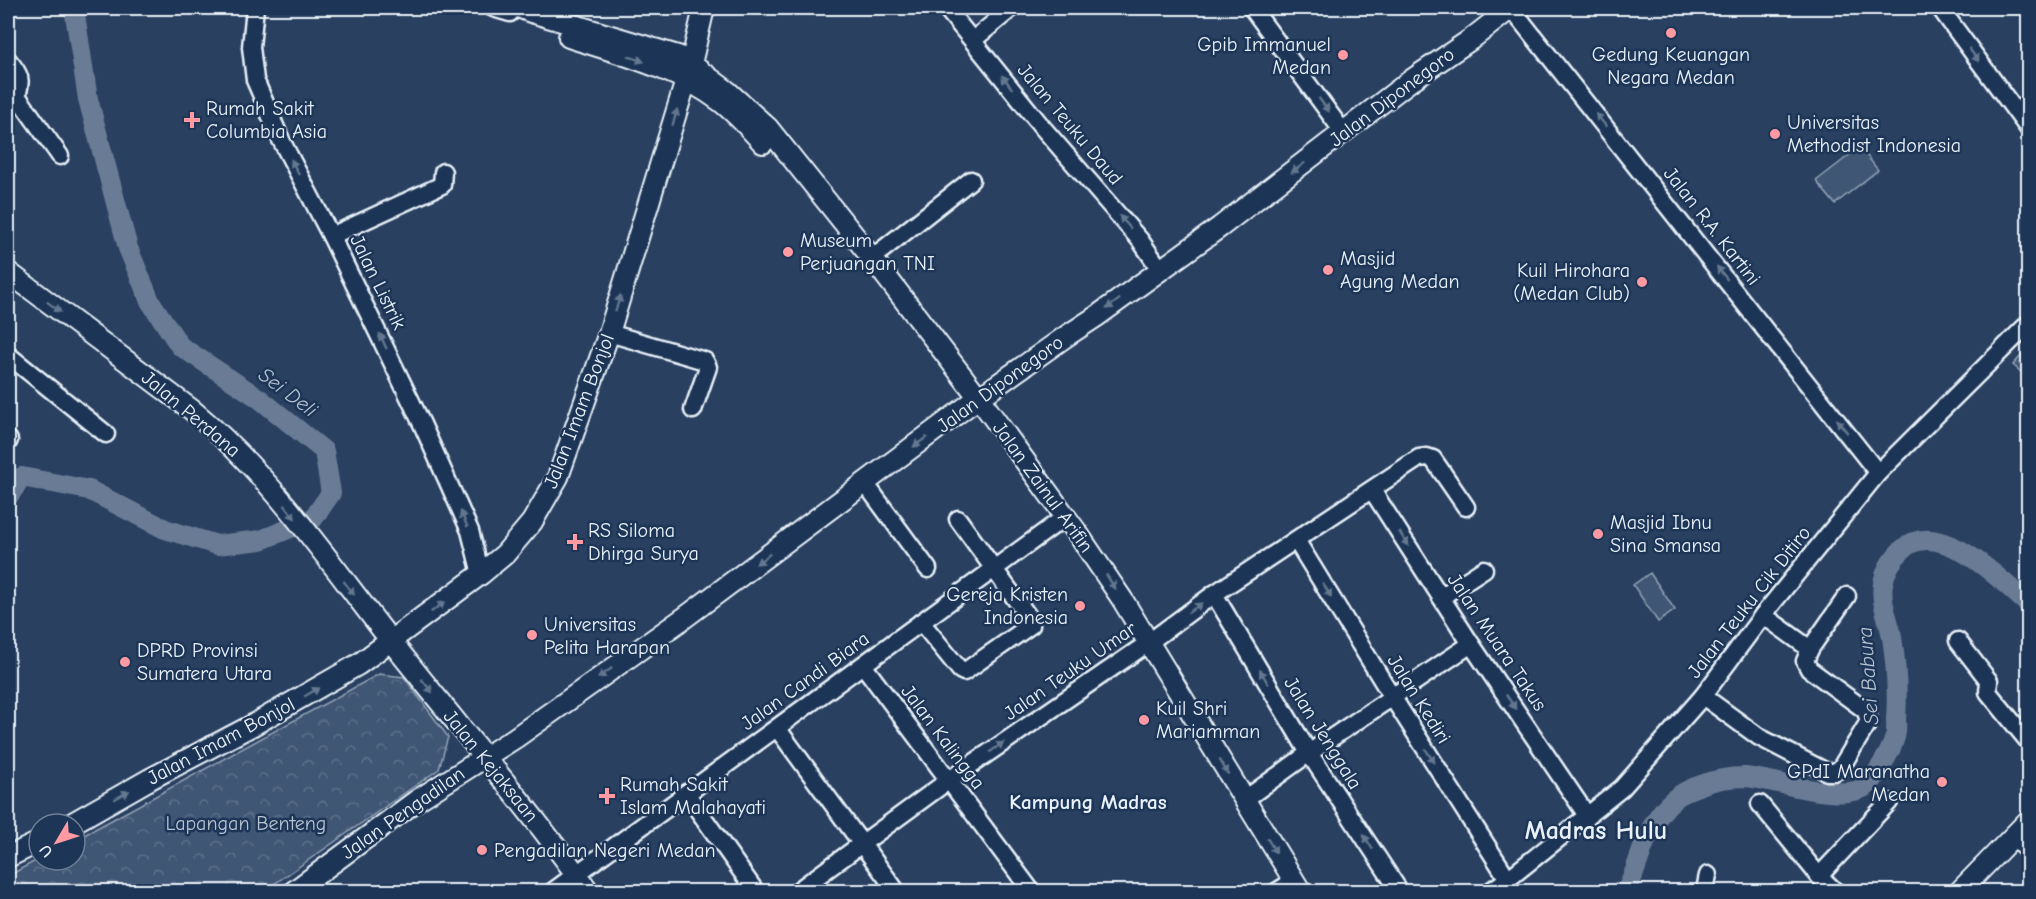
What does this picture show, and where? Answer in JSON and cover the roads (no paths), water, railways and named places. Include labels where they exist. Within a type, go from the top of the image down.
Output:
[{"type":"main road","name":"Jalan Diponegoro","points":[[486,757],[684,618],[973,403],[1272,188],[1511,8]]},
{"type":"main road","points":[[507,9],[531,12],[678,56],[689,72]]},
{"type":"main road","points":[[507,9],[523,22],[658,66],[689,72]]},
{"type":"main road","points":[[656,49],[689,35],[702,13]]},
{"type":"main road","name":"Jalan Imam Bonjol","points":[[87,815],[293,703],[358,664],[481,574],[505,554],[532,522],[554,484],[609,333],[689,72],[702,13]]},
{"type":"main road","name":"Jalan Zainul Arifin","points":[[689,72],[758,137],[851,241],[949,380],[973,403]]},
{"type":"main road","name":"Jalan Zainul Arifin","points":[[851,241],[872,258],[973,403],[1062,519],[1089,550],[1122,599],[1298,886]]},
{"type":"main road","name":"Jalan Perdana","points":[[8,272],[216,430],[266,481],[390,641]]},
{"type":"main road","name":"Jalan Kejaksaan","points":[[390,641],[486,757],[589,891]]},
{"type":"main road","name":"Jalan Pengadilan","points":[[293,891],[416,801],[486,757]]},
{"type":"main road","points":[[1959,891],[2028,820]]},
{"type":"main road","points":[[10,859],[27,849]]},
{"type":"street","name":"Jalan Listrik","points":[[255,8],[251,47],[255,80],[281,140],[369,312],[470,531],[481,574]]},
{"type":"street","name":"Jalan Teuku Daud","points":[[946,8],[1043,128],[1140,240],[1160,269]]},
{"type":"street","points":[[973,40],[1012,8]]},
{"type":"street","points":[[1252,8],[1344,133]]},
{"type":"street","name":"Jalan R.A. Kartini","points":[[1511,8],[1878,472]]},
{"type":"street","points":[[1940,8],[2028,128]]},
{"type":"street","points":[[8,60],[19,72],[21,87],[12,100]]},
{"type":"street","points":[[12,100],[20,100],[60,156]]},
{"type":"street","points":[[331,236],[442,185],[443,172]]},
{"type":"street","points":[[872,258],[971,180]]},
{"type":"street","name":"Jalan Teuku Cik Ditiro","points":[[1489,891],[1509,879],[1622,788],[1703,696],[1763,615],[1878,472],[2028,324]]},
{"type":"street","points":[[609,333],[705,361],[708,367],[693,410]]},
{"type":"street","points":[[8,355],[106,434]]},
{"type":"street","name":"Jalan Teuku Umar","points":[[796,891],[949,780],[1148,643],[1214,594],[1419,458],[1432,459],[1466,507]]},
{"type":"street","points":[[865,483],[928,568]]},
{"type":"street","name":"Jalan Muara Takus","points":[[1372,490],[1471,644],[1588,817]]},
{"type":"street","points":[[921,622],[964,672],[1030,627],[1030,619],[958,519]]},
{"type":"street","name":"Jalan Candi Biara","points":[[552,891],[1062,519]]},
{"type":"street","name":"Jalan Kediri","points":[[1296,540],[1393,698],[1509,879]]},
{"type":"street","points":[[1441,597],[1484,569]]},
{"type":"street","name":"Jalan Jenggala","points":[[1214,594],[1309,753],[1400,891]]},
{"type":"street","points":[[1703,696],[1759,737],[1827,772],[1840,770],[1868,723],[1868,717],[1865,710],[1809,669],[1805,661],[1810,649],[1846,596]]},
{"type":"street","points":[[1763,615],[1810,649]]},
{"type":"street","points":[[1958,641],[1989,681],[1988,692],[2028,741]]},
{"type":"street","points":[[1244,800],[1309,753],[1471,644]]},
{"type":"street","name":"Jalan Kalingga","points":[[863,665],[1032,891]]},
{"type":"street","points":[[777,728],[897,891]]},
{"type":"street","points":[[686,793],[756,891]]},
{"type":"street","points":[[1819,876],[1888,802]]},
{"type":"street","points":[[1760,804],[1819,876],[1836,891]]},
{"type":"street","points":[[2013,835],[2028,852]]},
{"type":"street","points":[[1276,891],[1298,886]]},
{"type":"waterway","name":"Sei Deli","points":[[8,497],[22,477],[89,490],[165,529],[217,545],[261,540],[313,519],[331,493],[324,451],[260,399],[180,346],[150,301],[128,248],[88,99],[74,8]]},
{"type":"waterway","name":"Sei Babura","points":[[1626,892],[1645,841],[1655,822],[1669,803],[1689,790],[1717,780],[1739,777],[1827,792],[1858,790],[1872,781],[1890,750],[1896,732],[1895,657],[1882,591],[1887,569],[1903,549],[1918,541],[1934,540],[1952,546],[1987,568],[2028,604]]},
{"type":"place","name":"Gedung Keuangan Negara Medan","points":[[1671,33]]},
{"type":"place","name":"Gpib Immanuel Medan","points":[[1343,55]]},
{"type":"place","name":"Rumah Sakit Columbia Asia","points":[[192,120]]},
{"type":"place","name":"Universitas Methodist Indonesia","points":[[1775,134]]},
{"type":"place","name":"Museum Perjuangan TNI","points":[[788,252]]},
{"type":"place","name":"Masjid Agung Medan","points":[[1328,270]]},
{"type":"place","name":"Kuil Hirohara (Medan Club)","points":[[1642,282]]},
{"type":"place","name":"Masjid Ibnu Sina Smansa","points":[[1598,534]]},
{"type":"place","name":"RS Siloma Dhirga Surya","points":[[575,542]]},
{"type":"place","name":"Gereja Kristen Indonesia","points":[[1080,606]]},
{"type":"place","name":"Universitas Pelita Harapan","points":[[532,635]]},
{"type":"place","name":"DPRD Provinsi Sumatera Utara","points":[[125,662]]},
{"type":"place","name":"Kuil Shri Mariamman","points":[[1144,720]]},
{"type":"place","name":"GPdI Maranatha Medan","points":[[1942,782]]},
{"type":"place","name":"Rumah Sakit Islam Malahayati","points":[[607,796]]},
{"type":"place","name":"Pengadilan Negeri Medan","points":[[482,850]]},
{"type":"district","name":"Kampung Madras","points":[[1088,802]]},
{"type":"district","name":"Madras Hulu","points":[[1596,831]]},
{"type":"park label","name":"Lapangan Benteng","points":[[246,823]]}]
